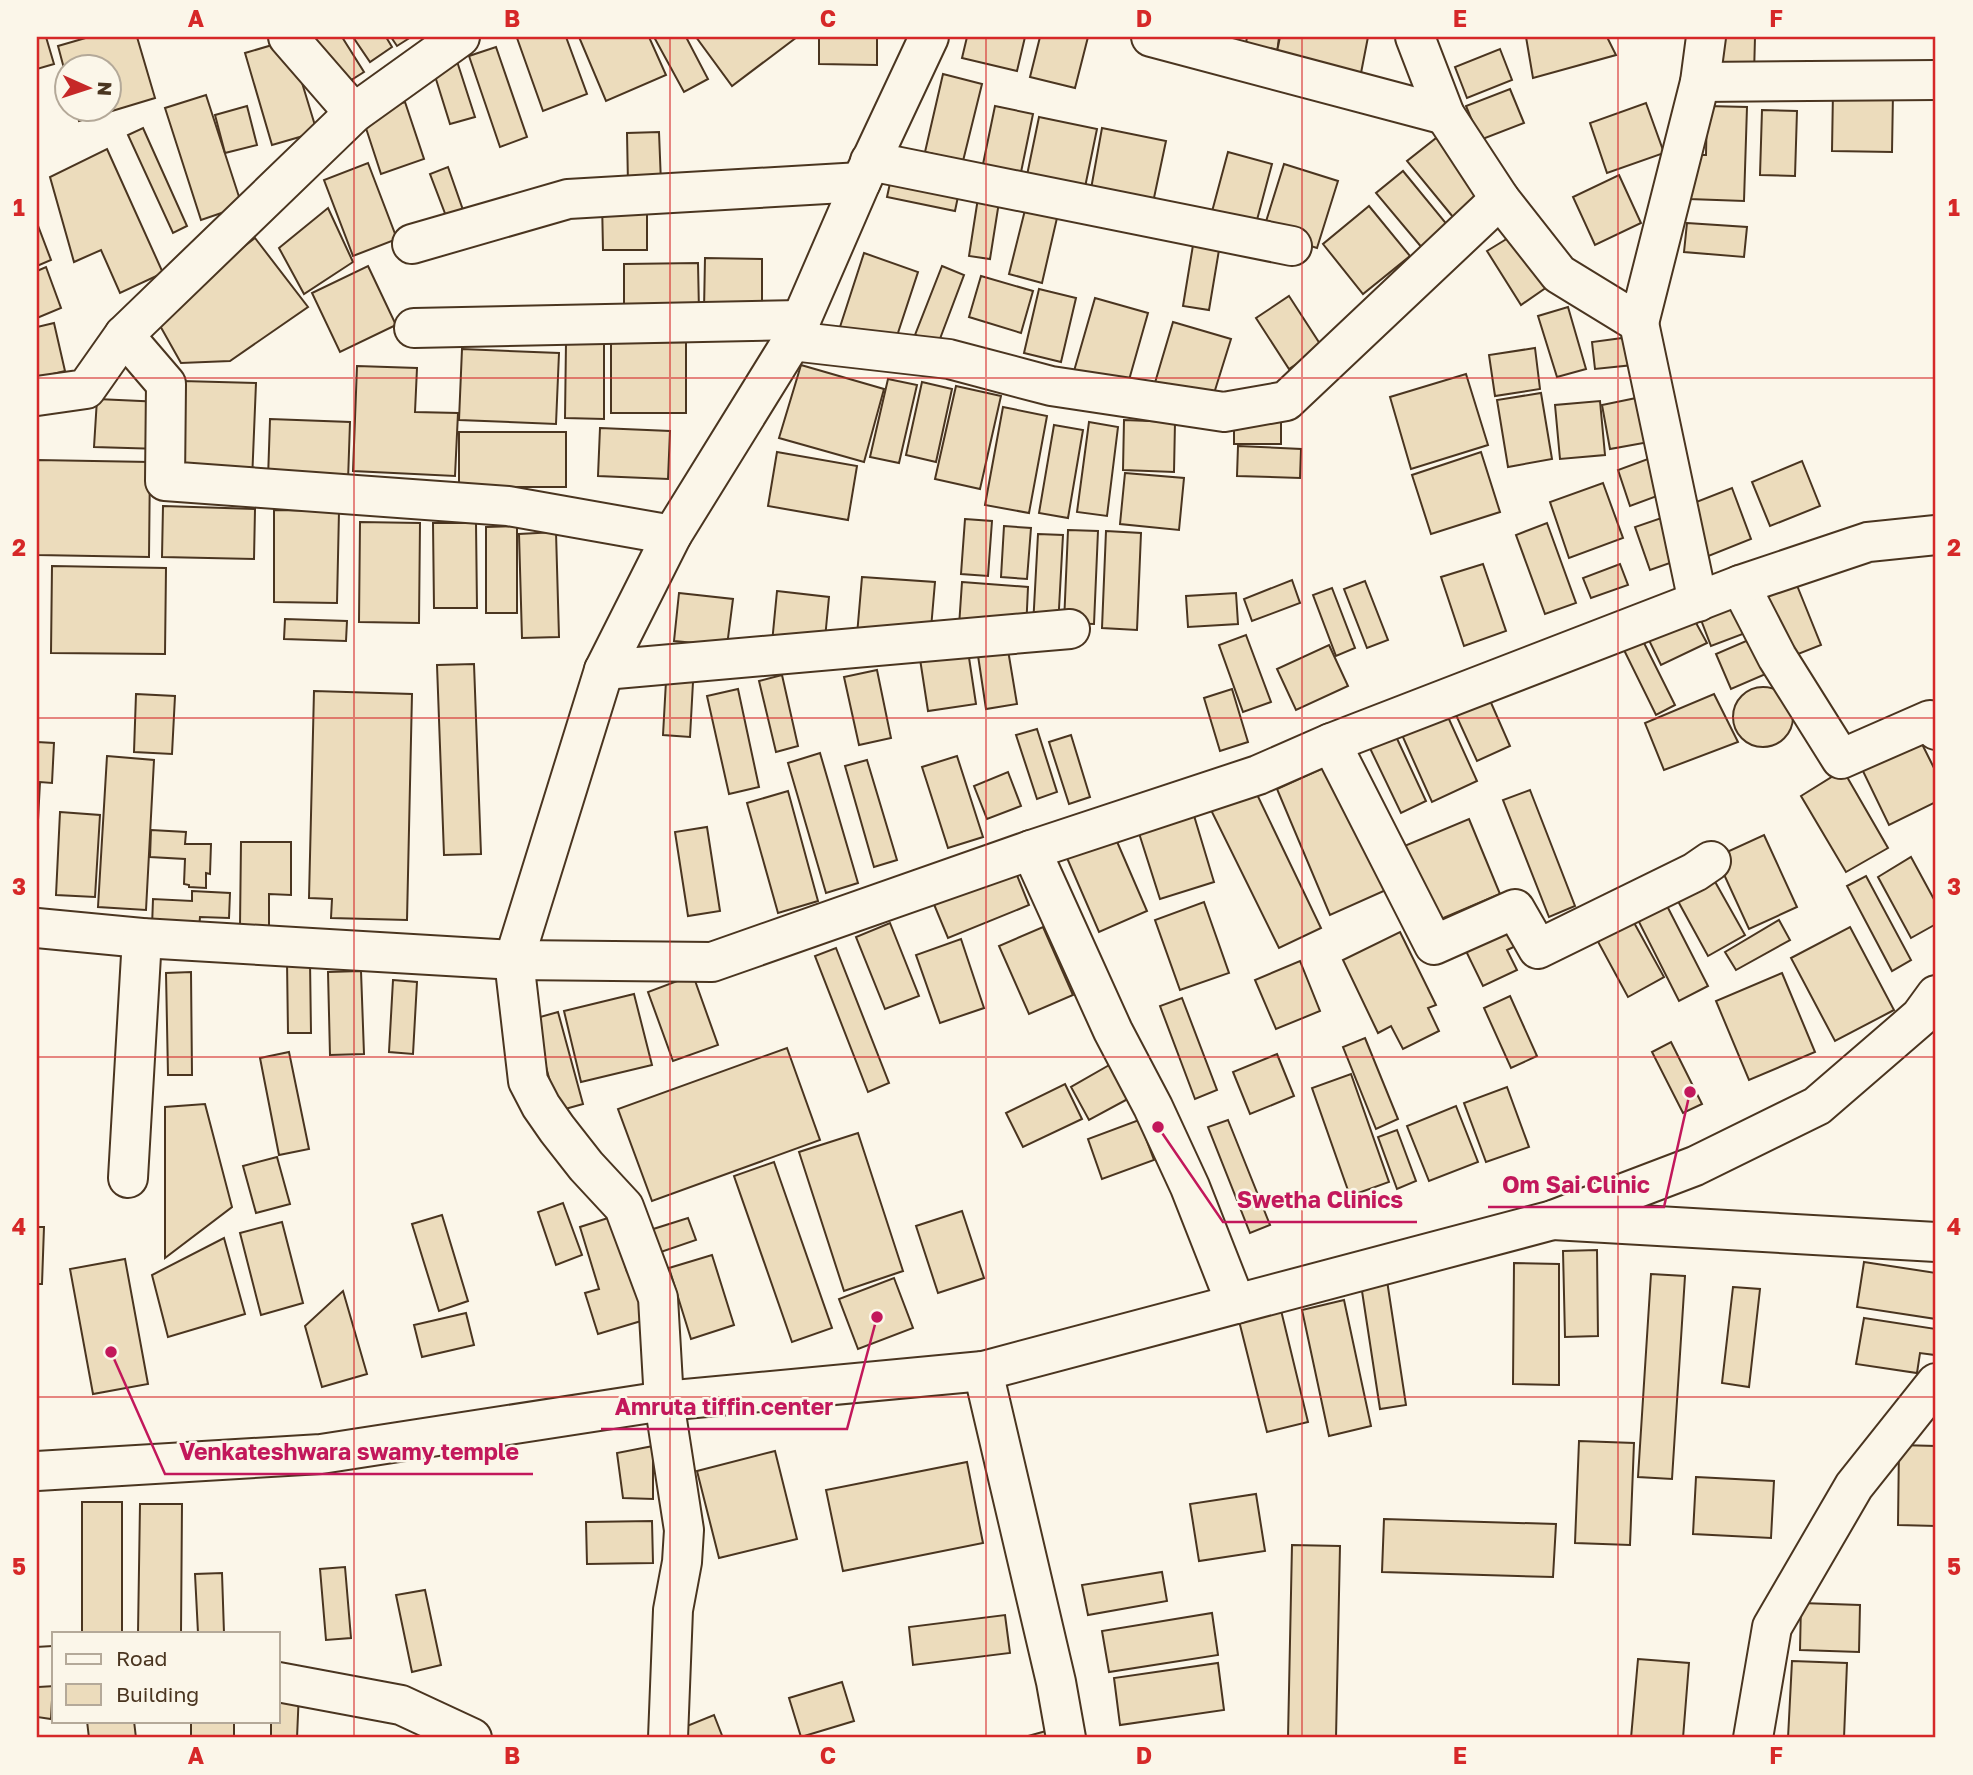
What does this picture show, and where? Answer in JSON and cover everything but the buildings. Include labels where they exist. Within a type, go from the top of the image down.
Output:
[{"type":"main road","points":[[288,37],[354,113]]},
{"type":"main road","points":[[37,396],[86,389],[124,335],[354,113],[460,37]]},
{"type":"main road","points":[[668,1738],[669,1661],[684,1530],[664,1401],[658,1298],[625,1207],[586,1166],[557,1129],[528,1081],[514,961],[604,670],[672,535],[796,330],[929,37]]},
{"type":"main road","points":[[1151,37],[1445,115]]},
{"type":"main road","points":[[1415,37],[1445,115],[1500,199],[1559,274],[1639,323]]},
{"type":"main road","points":[[1698,602],[1639,323],[1700,82],[1706,37]]},
{"type":"main road","points":[[1700,82],[1936,80]]},
{"type":"main road","points":[[412,244],[568,199],[866,172],[1292,246]]},
{"type":"main road","points":[[414,328],[796,330],[949,359],[1051,386],[1224,412],[1286,401],[1500,199]]},
{"type":"main road","points":[[124,335],[166,384],[165,481],[508,506],[672,535]]},
{"type":"main road","points":[[37,928],[142,938],[514,961],[712,962],[1031,850],[1258,775],[1331,743],[1740,585],[1868,542],[1936,535]]},
{"type":"main road","points":[[1740,585],[1777,657],[1841,759],[1930,720],[1936,730]]},
{"type":"main road","points":[[604,670],[1069,629]]},
{"type":"main road","points":[[1331,743],[1434,945],[1515,909],[1538,949],[1695,872],[1711,861]]},
{"type":"main road","points":[[1031,850],[1113,1031],[1153,1107],[1190,1187],[1236,1304]]},
{"type":"main road","points":[[128,1178],[142,938]]},
{"type":"main road","points":[[37,1471],[321,1454],[664,1401],[983,1371],[1553,1220],[1695,1166],[1817,1107],[1920,1017],[1936,995]]},
{"type":"main road","points":[[1553,1220],[1936,1242]]},
{"type":"main road","points":[[983,1371],[1056,1682],[1066,1738]]},
{"type":"main road","points":[[1753,1738],[1773,1627],[1854,1486],[1936,1383]]},
{"type":"main road","points":[[280,1682],[401,1706],[472,1738]]},
{"type":"place","name":"Om Sai Clinic","points":[[1690,1092]]},
{"type":"place","name":"Swetha Clinics","points":[[1158,1127]]},
{"type":"place","name":"Amruta tiffin center","points":[[877,1317]]},
{"type":"place","name":"Venkateshwara swamy temple","points":[[111,1352]]}]
